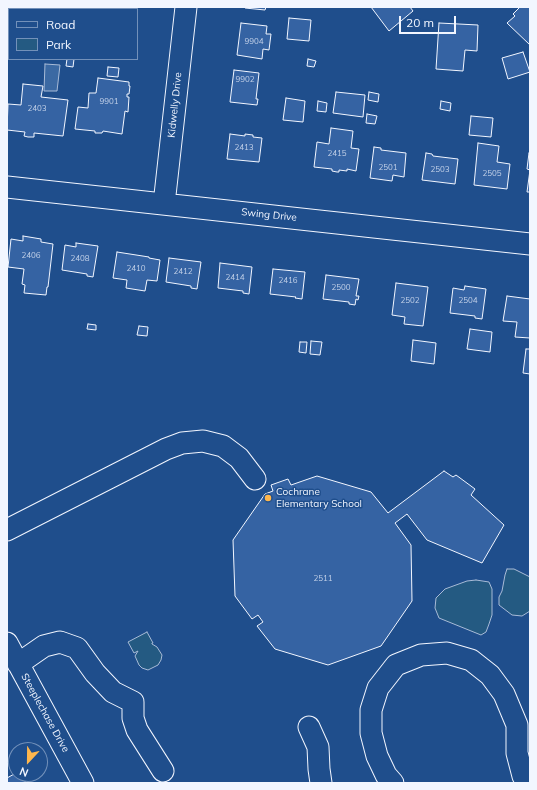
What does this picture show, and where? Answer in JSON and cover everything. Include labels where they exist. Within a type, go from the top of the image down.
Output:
[{"type":"street","name":"Kidwelly Drive","points":[[164,204],[186,7]]},
{"type":"street","name":"Swing Drive","points":[[7,187],[530,244]]},
{"type":"street","points":[[7,530],[166,449],[182,443],[203,441],[222,446],[239,458],[255,479]]},
{"type":"street","points":[[18,664],[44,646],[60,642],[77,648],[95,672],[113,692],[133,702],[133,718],[137,730],[163,771]]},
{"type":"street","name":"Steeplechase Drive","points":[[7,643],[84,783]]},
{"type":"street","points":[[393,783],[386,775],[376,756],[371,733],[371,710],[378,688],[396,665],[421,654],[448,653],[471,660],[490,675],[504,694],[517,725],[517,753],[523,776],[527,783]]},
{"type":"street","points":[[309,727],[318,747],[321,783]]},
{"type":"green space","points":[[507,569],[514,569],[530,577],[530,611],[522,616],[512,615],[499,605],[499,597],[502,591]]},
{"type":"green space","points":[[476,580],[489,582],[492,589],[492,615],[486,632],[481,635],[439,618],[435,608],[436,598],[445,589],[467,581]]},
{"type":"green space","points":[[147,632],[153,643],[152,644],[157,647],[162,655],[158,665],[148,670],[139,665],[135,656],[138,651],[134,653],[128,642]]},
{"type":"shaded area","points":[[45,64],[60,65],[57,91],[44,91]]},
{"type":"building","points":[[245,7],[266,7],[265,10]]},
{"type":"building","points":[[371,7],[410,7],[413,11],[389,31]]},
{"type":"building","points":[[520,7],[530,7],[530,45],[507,23],[515,16],[513,14]]},
{"type":"building","points":[[289,18],[311,20],[309,41],[287,39]]},
{"type":"building","points":[[241,23],[267,26],[266,34],[271,34],[269,50],[263,49],[262,59],[237,55]]},
{"type":"building","points":[[439,23],[478,25],[477,51],[465,50],[463,71],[436,69]]},
{"type":"building","points":[[523,52],[530,72],[508,79],[502,58]]},
{"type":"building","points":[[308,59],[316,61],[314,67],[307,66]]},
{"type":"building","points":[[67,60],[74,60],[73,67],[66,66]]},
{"type":"building","points":[[108,67],[119,68],[118,77],[107,76]]},
{"type":"building","points":[[234,70],[259,73],[256,99],[258,99],[257,105],[230,102]]},
{"type":"building","points":[[98,78],[129,82],[129,94],[127,94],[127,97],[129,97],[128,112],[125,111],[122,134],[103,131],[102,133],[95,133],[95,131],[75,129],[78,107],[88,108],[89,93],[96,93]]},
{"type":"building","points":[[23,84],[43,86],[41,97],[68,100],[63,136],[34,133],[34,137],[28,137],[24,136],[25,132],[7,130],[8,104],[21,105]]},
{"type":"building","points":[[336,92],[365,95],[363,117],[333,113]]},
{"type":"building","points":[[369,92],[379,94],[378,102],[368,100]]},
{"type":"building","points":[[286,98],[305,101],[303,122],[283,120]]},
{"type":"building","points":[[318,101],[327,103],[326,112],[317,111]]},
{"type":"building","points":[[441,101],[451,103],[450,111],[440,109]]},
{"type":"building","points":[[367,114],[377,116],[375,124],[366,123]]},
{"type":"building","points":[[471,116],[493,118],[491,137],[469,135]]},
{"type":"building","points":[[331,128],[353,131],[351,148],[359,149],[356,171],[347,169],[347,171],[339,170],[339,172],[337,172],[332,171],[332,169],[314,167],[317,142],[329,144]]},
{"type":"building","points":[[230,134],[245,136],[245,134],[253,135],[253,137],[262,138],[259,162],[227,159]]},
{"type":"building","points":[[478,143],[499,146],[497,162],[510,164],[507,189],[474,185]]},
{"type":"building","points":[[374,147],[381,148],[381,150],[406,153],[404,177],[393,175],[392,181],[370,178]]},
{"type":"building","points":[[426,153],[432,154],[433,156],[458,159],[455,184],[422,180]]},
{"type":"building","points":[[530,153],[530,170],[527,169]]},
{"type":"building","points":[[530,170],[530,192],[527,192]]},
{"type":"building","points":[[23,236],[41,239],[41,242],[53,244],[46,295],[24,293],[25,285],[22,284],[24,269],[8,267],[11,239],[23,241]]},
{"type":"building","points":[[76,243],[98,246],[93,277],[87,276],[87,274],[62,270],[65,245],[76,247]]},
{"type":"building","points":[[117,252],[160,260],[157,281],[147,280],[145,291],[126,288],[127,280],[113,278]]},
{"type":"building","points":[[169,258],[201,262],[197,289],[191,288],[191,286],[166,282]]},
{"type":"building","points":[[220,263],[252,267],[249,294],[243,293],[243,291],[218,288]]},
{"type":"building","points":[[273,269],[305,272],[302,299],[270,294]]},
{"type":"building","points":[[326,275],[359,279],[356,296],[359,296],[358,300],[356,299],[355,305],[349,304],[349,302],[323,299]]},
{"type":"building","points":[[396,283],[428,287],[423,326],[404,324],[405,317],[392,315]]},
{"type":"building","points":[[465,286],[486,289],[482,319],[475,318],[475,316],[450,313],[453,288],[464,290]]},
{"type":"building","points":[[507,296],[530,299],[530,338],[515,337],[517,322],[503,321]]},
{"type":"building","points":[[88,324],[96,325],[96,330],[87,329]]},
{"type":"building","points":[[139,326],[148,327],[147,336],[137,335]]},
{"type":"building","points":[[470,329],[492,332],[490,352],[467,349]]},
{"type":"building","points":[[413,340],[436,343],[434,364],[411,361]]},
{"type":"building","points":[[311,341],[322,342],[320,355],[310,354]]},
{"type":"building","points":[[300,342],[307,342],[306,353],[299,352]]},
{"type":"building","points":[[526,349],[530,349],[530,374],[523,373]]},
{"type":"building","name":"Cochrane Elementary School","points":[[444,471],[453,477],[456,475],[475,489],[471,495],[504,525],[482,563],[427,540],[407,514],[395,523],[411,545],[412,601],[381,646],[328,665],[275,649],[257,626],[263,622],[258,615],[252,619],[235,596],[233,540],[265,494],[273,491],[271,485],[288,479],[291,485],[317,476],[371,492],[388,513]]},
{"type":"building","points":[[7,778],[8,782],[26,783],[7,783]]},
{"type":"place","name":"Cochrane Elementary School","points":[[268,498]]}]
